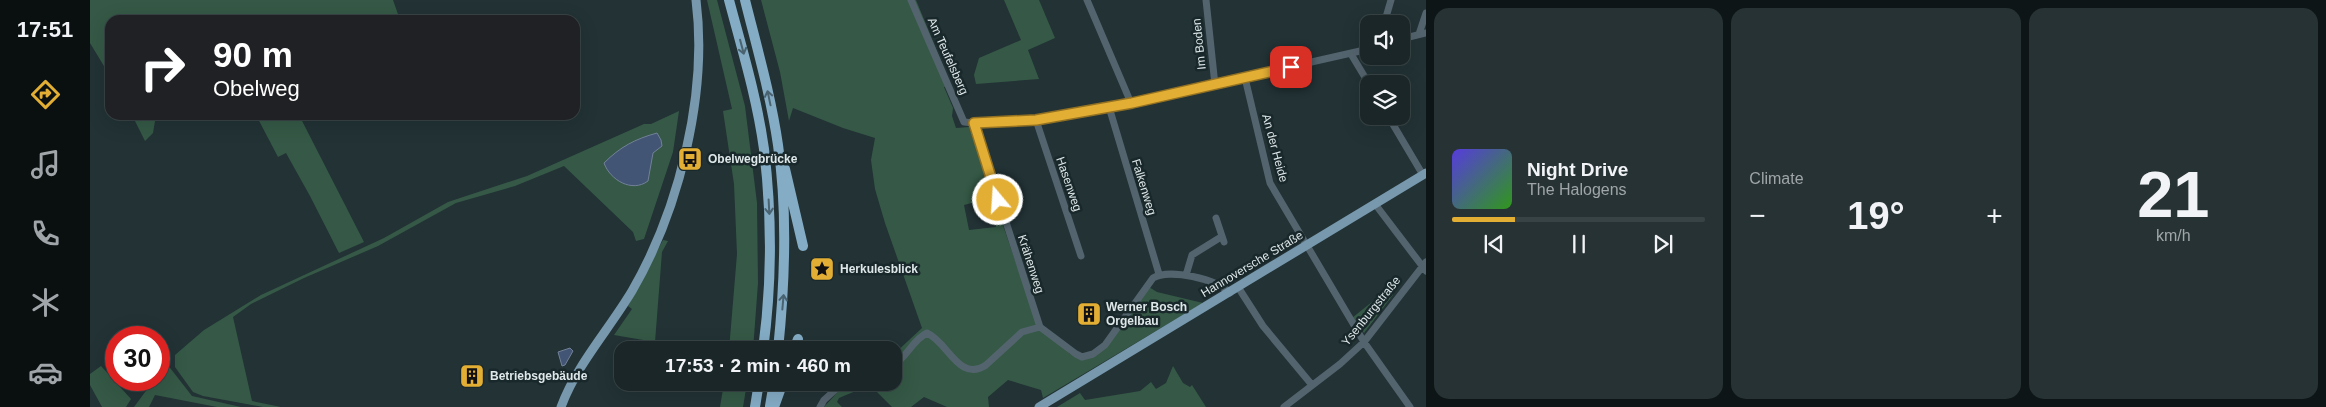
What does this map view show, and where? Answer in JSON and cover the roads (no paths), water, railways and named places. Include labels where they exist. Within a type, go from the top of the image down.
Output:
[{"type":"highway","points":[[729,0],[747,66],[764,157],[769,204],[770,259],[764,341]]},
{"type":"highway","points":[[744,0],[763,70],[778,146],[803,246]]},
{"type":"highway","points":[[778,146],[784,205],[785,260],[779,341]]},
{"type":"highway","points":[[755,407],[758,391]]},
{"type":"highway","points":[[770,407],[773,391]]},
{"type":"highway","points":[[774,407],[780,391]]},
{"type":"main road","points":[[560,407],[575,375],[638,280],[660,234],[673,200],[684,158],[696,88],[699,44],[696,0]]},
{"type":"main road","name":"Hannoversche Straße","points":[[1039,407],[1424,174]]},
{"type":"street","name":"Am Teufelsberg","points":[[911,0],[964,122],[974,123]]},
{"type":"street","points":[[1087,0],[1132,103]]},
{"type":"street","name":"Im Boden","points":[[1206,0],[1215,85]]},
{"type":"street","points":[[1387,15],[1391,0]]},
{"type":"street","points":[[1410,37],[1423,34],[1426,13]]},
{"type":"street","points":[[974,123],[1036,120],[1132,103],[1360,52]]},
{"type":"street","points":[[1351,54],[1364,75]]},
{"type":"street","name":"An der Heide","points":[[1245,78],[1270,183],[1364,342],[1410,407]]},
{"type":"street","name":"Falkenweg","points":[[1108,107],[1159,274]]},
{"type":"street","name":"Hasenweg","points":[[1036,120],[1081,256]]},
{"type":"street","name":"Krähenweg","points":[[974,123],[1040,327]]},
{"type":"street","points":[[1394,125],[1424,174]]},
{"type":"street","points":[[1375,204],[1425,267]]},
{"type":"street","points":[[1186,275],[1192,255],[1222,239],[1216,218]]},
{"type":"street","name":"Ysenburgstraße","points":[[1286,406],[1340,364],[1364,342],[1425,267]]},
{"type":"street","points":[[902,359],[918,339],[928,333],[962,367],[971,370],[979,369],[1022,332],[1040,327],[1082,357],[1093,354],[1105,345],[1153,278],[1159,274],[1169,272],[1186,275],[1220,285],[1230,293]]},
{"type":"street","points":[[1238,288],[1263,326],[1312,385]]},
{"type":"street","points":[[820,407],[824,400],[834,391]]},
{"type":"water","points":[[657,133],[662,146],[653,153],[648,181],[635,186],[622,183],[611,175],[604,163],[610,157],[628,144]]},
{"type":"water","points":[[570,348],[573,351],[565,365],[562,366],[558,352]]},
{"type":"place","name":"Obelwegbrücke","points":[[690,159]]},
{"type":"place","name":"Herkulesblick","points":[[822,269]]},
{"type":"place","name":"Werner Bosch Orgelbau","points":[[1089,314]]},
{"type":"place","name":"Betriebsgebäude","points":[[472,376]]}]
